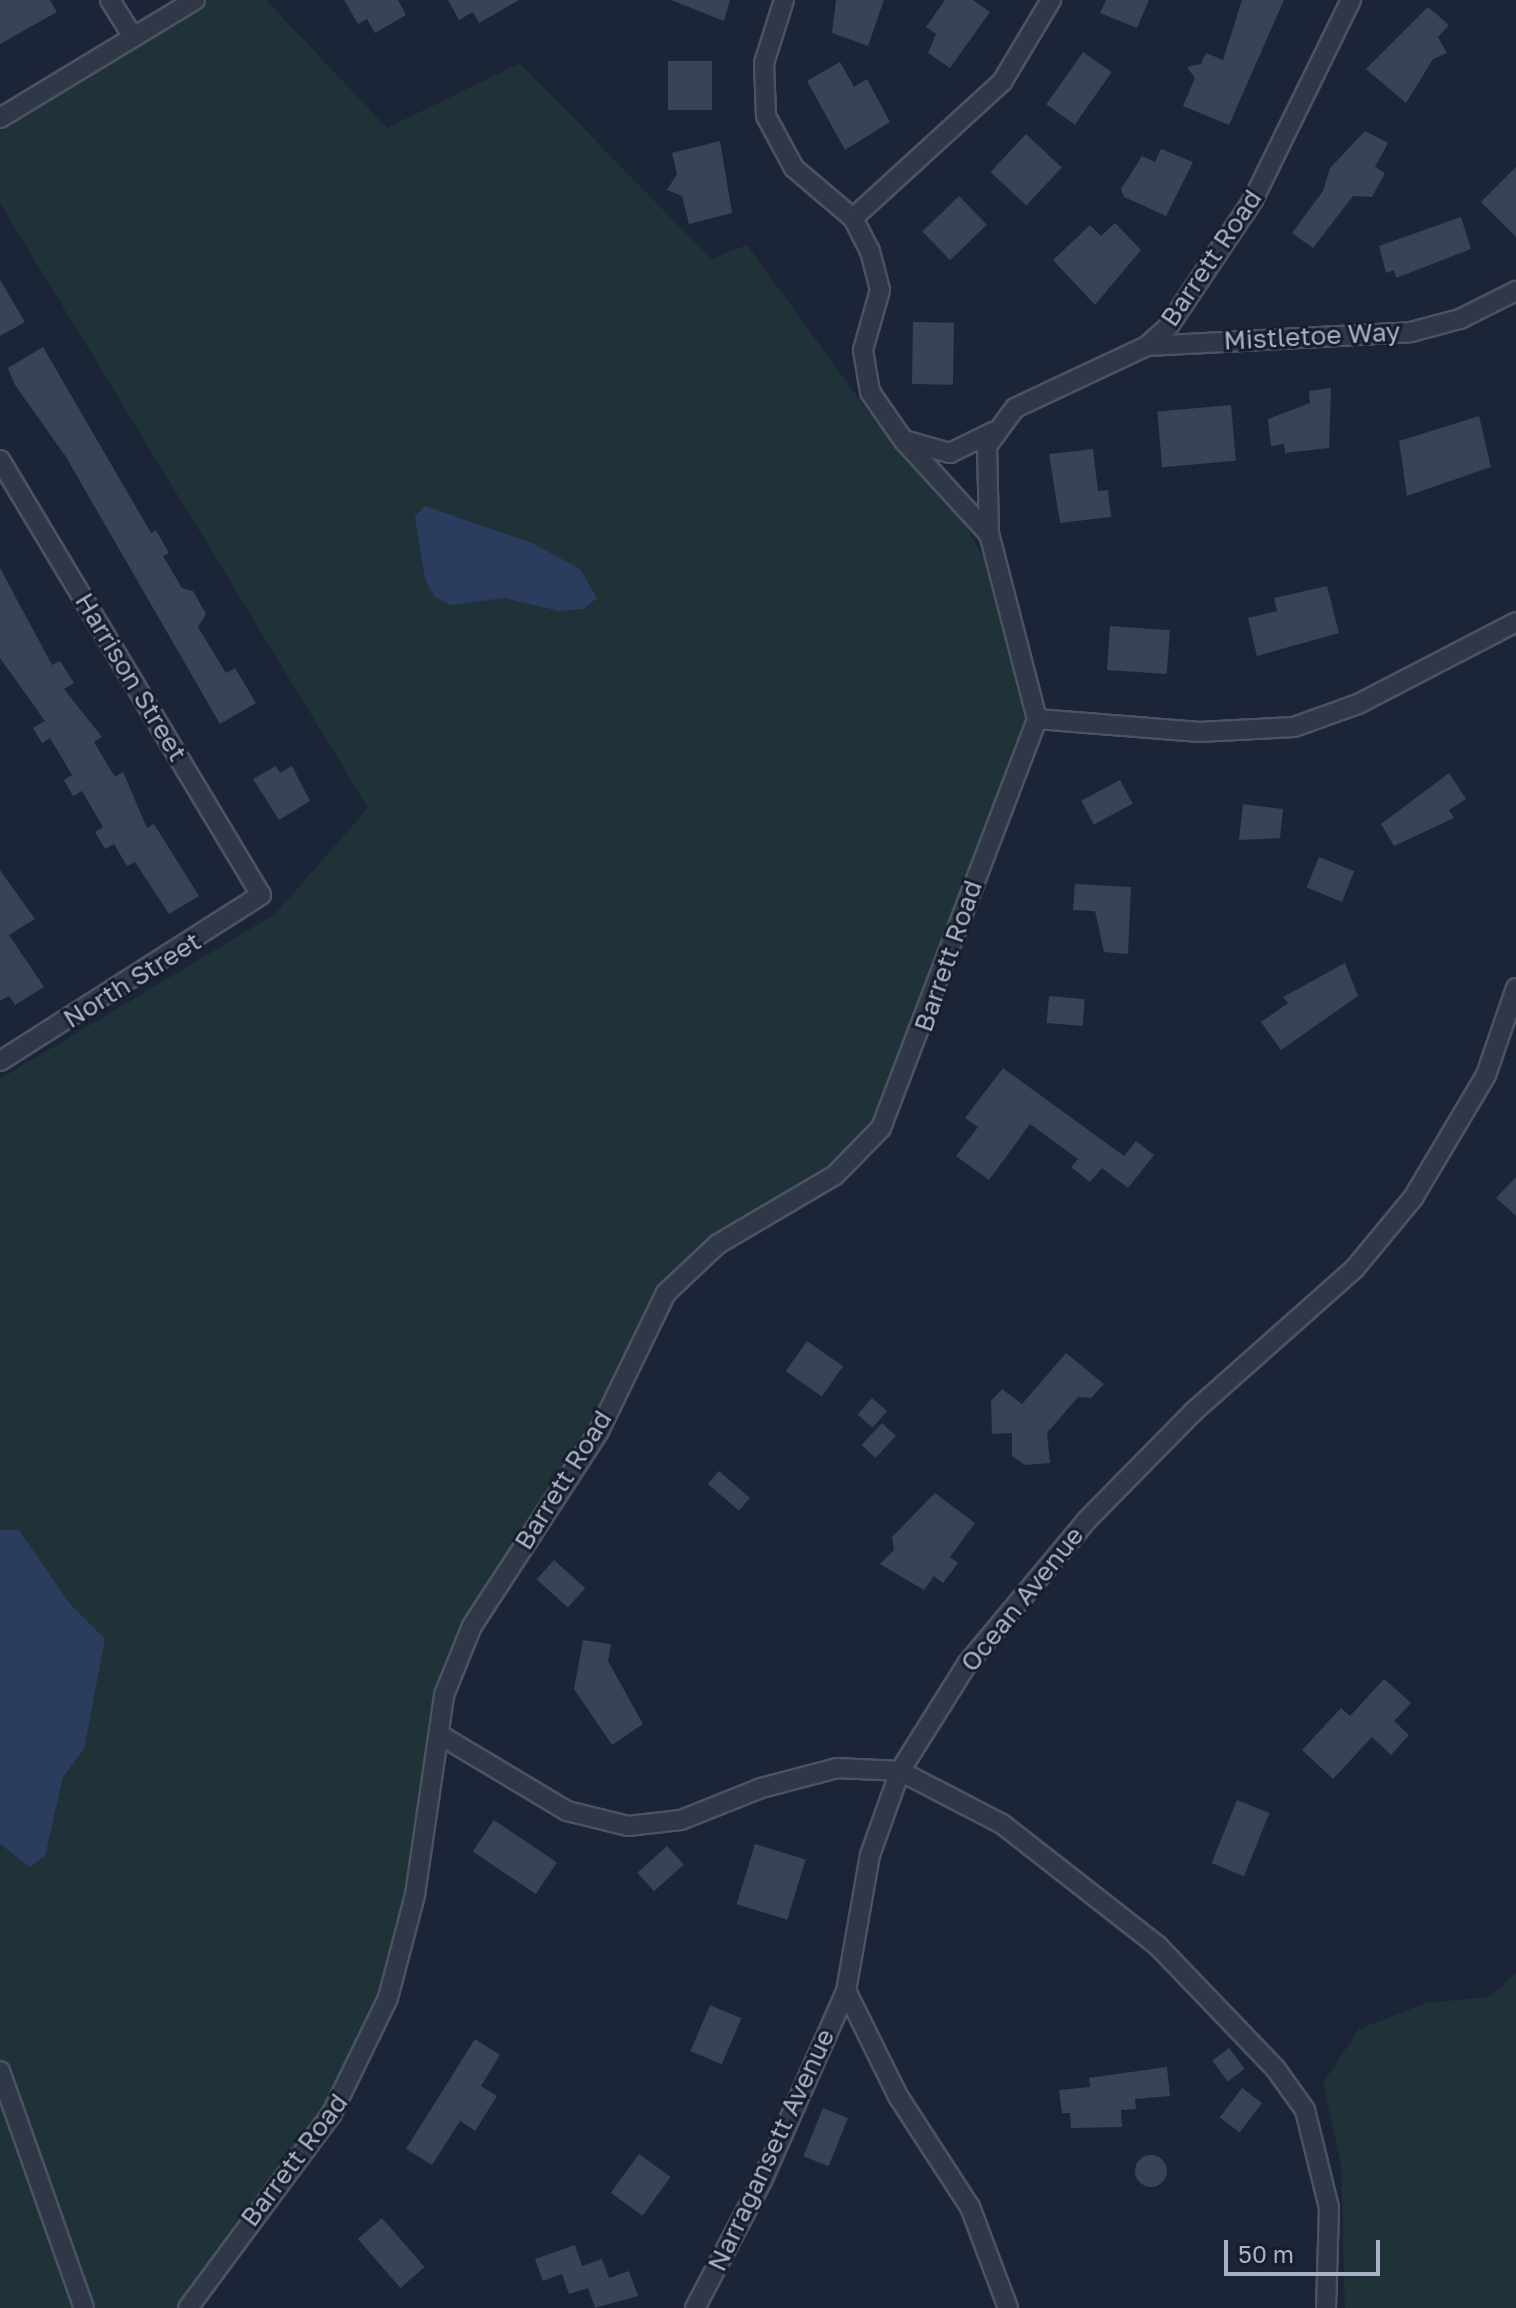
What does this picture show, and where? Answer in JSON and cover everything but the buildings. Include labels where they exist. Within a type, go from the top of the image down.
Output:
[{"type":"street","points":[[110,0],[133,37]]},
{"type":"street","points":[[0,118],[195,0]]},
{"type":"street","points":[[784,0],[764,63],[766,116],[794,168],[853,218],[880,278],[864,373],[900,437],[989,534]]},
{"type":"street","points":[[853,218],[1002,82],[1051,0]]},
{"type":"street","name":"Barrett Road","points":[[900,437],[950,453],[996,430],[1044,390],[1147,346],[1185,305],[1253,200],[1351,0]]},
{"type":"street","name":"Mistletoe Way","points":[[1147,346],[1411,332],[1516,291]]},
{"type":"street","points":[[996,430],[985,462],[989,534],[1037,719],[1199,732],[1294,727],[1358,704],[1516,622]]},
{"type":"street","name":"Harrison Street","points":[[0,460],[261,895]]},
{"type":"street","name":"Barrett Road","points":[[188,2308],[357,2072],[388,1998],[415,1895],[444,1695],[472,1626],[598,1433],[666,1293],[718,1244],[835,1175],[881,1128],[1037,719]]},
{"type":"street","name":"North Street","points":[[0,1061],[261,895]]},
{"type":"street","name":"Ocean Avenue","points":[[846,1991],[870,1855],[900,1771],[967,1664],[1086,1521],[1193,1412],[1355,1268],[1413,1198],[1486,1075],[1516,988]]},
{"type":"street","points":[[440,1735],[567,1811],[628,1826],[681,1820],[810,1772],[900,1771],[1002,1824],[1085,1882],[1275,2068],[1313,2128],[1329,2208],[1326,2308]]},
{"type":"street","points":[[846,1991],[898,2096],[970,2207],[1008,2308]]},
{"type":"street","name":"Narragansett Avenue","points":[[695,2308],[762,2181],[846,1991]]},
{"type":"street","points":[[0,2071],[84,2308]]},
{"type":"shaded area","points":[[199,0],[266,0],[387,128],[520,63],[711,259],[747,245],[867,410],[966,526],[1010,606],[1030,719],[881,1128],[835,1175],[693,1262],[458,1661],[407,1927],[357,2072],[182,2308],[0,2308],[0,1079],[275,914],[368,808],[0,203],[0,120]]},
{"type":"shaded area","points":[[1516,1973],[1516,2308],[1345,2308],[1341,2164],[1323,2083],[1359,2029],[1426,2003],[1489,1997]]},
{"type":"water","points":[[425,506],[532,543],[580,569],[597,598],[583,609],[559,611],[504,598],[451,605],[435,597],[425,579],[415,517]]},
{"type":"water","points":[[0,1530],[19,1530],[70,1604],[105,1639],[84,1749],[63,1777],[45,1856],[30,1867],[0,1844]]}]
